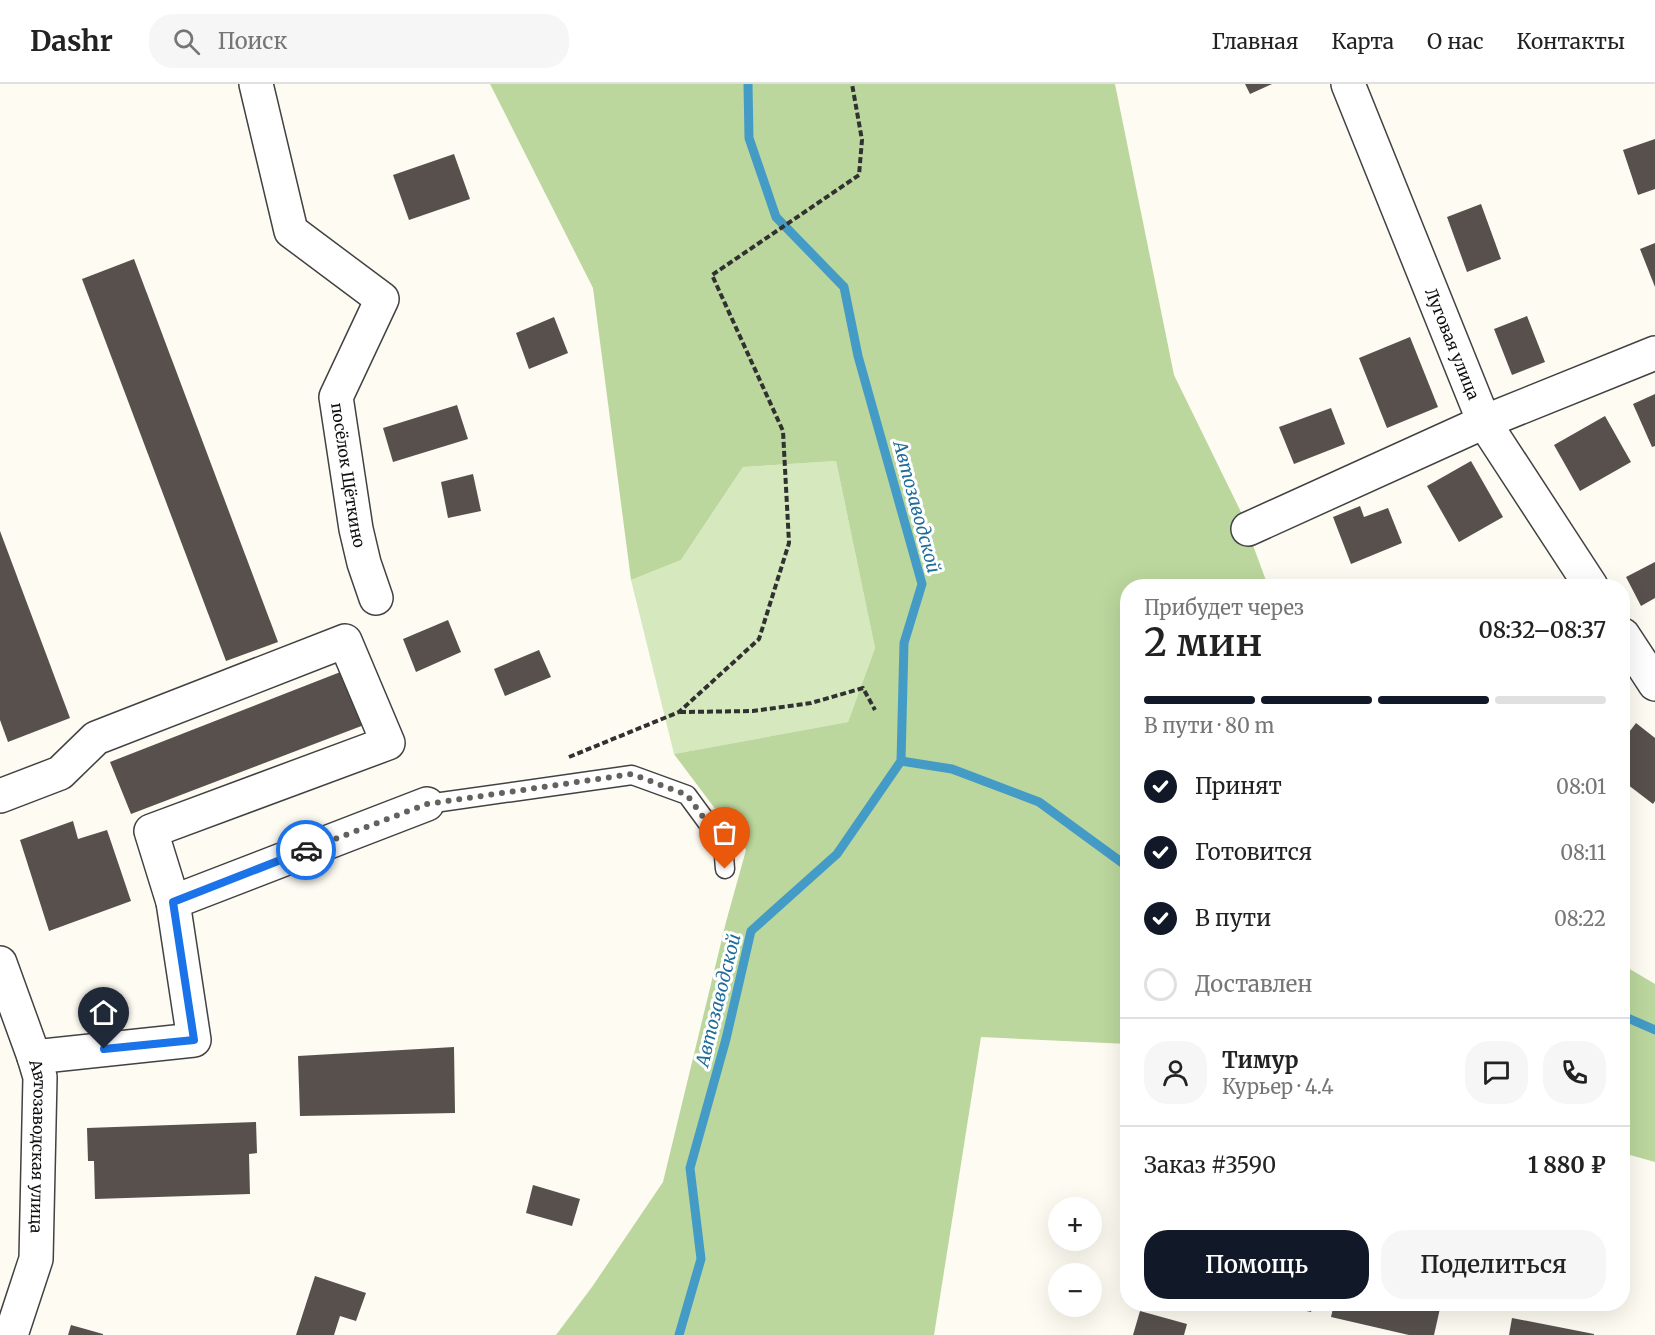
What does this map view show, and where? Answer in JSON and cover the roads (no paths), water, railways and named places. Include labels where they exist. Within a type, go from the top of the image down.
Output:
[{"type":"street","name":"посёлок Щёткино","points":[[256,84],[291,231],[382,299],[336,397],[357,529],[364,563],[376,598]]},
{"type":"street","name":"Луговая улица","points":[[1348,84],[1484,422],[1586,579]]},
{"type":"street","points":[[1248,529],[1484,422],[1655,353]]},
{"type":"street","points":[[0,795],[60,773],[96,738],[345,642],[388,743],[151,831],[173,902],[194,1040],[34,1057]]},
{"type":"street","points":[[1630,646],[1655,684]]},
{"type":"street","points":[[173,902],[427,804]]},
{"type":"street","name":"Автозаводская улица","points":[[0,963],[40,1077],[36,1259],[11,1335]]},
{"type":"lane","points":[[427,804],[632,774],[687,795],[723,844],[725,869]]},
{"type":"waterway","name":"Автозаводской","points":[[679,1335],[701,1259],[690,1168],[726,1039],[751,931],[837,854],[901,761],[904,643],[922,584],[858,356],[844,287],[776,217],[749,138],[748,84]]},
{"type":"waterway","points":[[901,761],[952,769],[1039,802],[1120,861]]},
{"type":"waterway","points":[[1630,1019],[1655,1030]]}]
